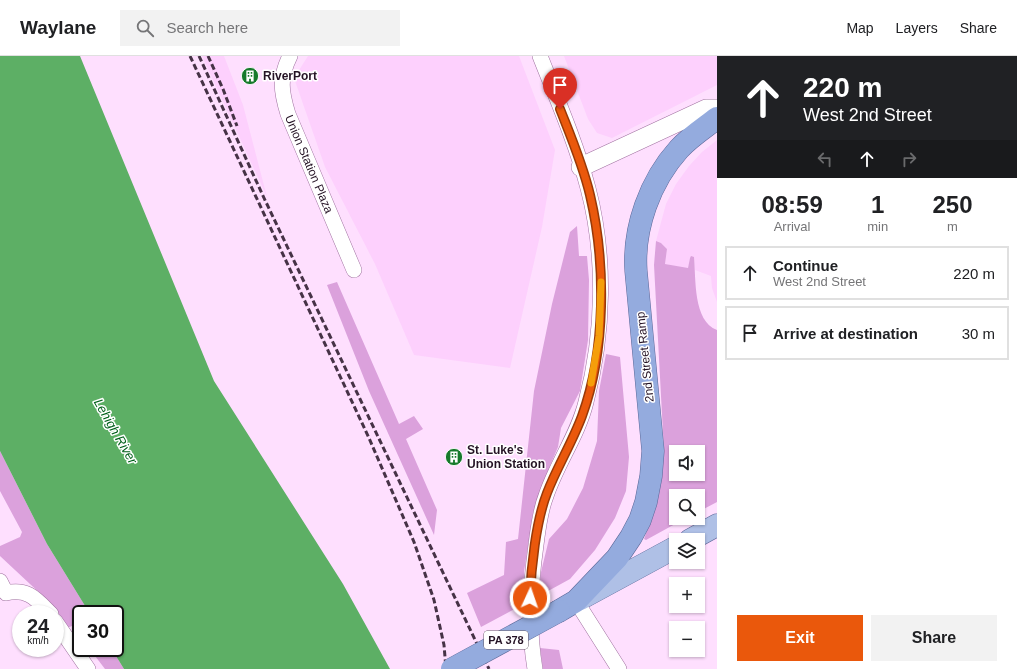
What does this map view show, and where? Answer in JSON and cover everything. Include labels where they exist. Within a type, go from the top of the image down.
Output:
[{"type":"highway","name":"2nd Street Ramp","points":[[567,606],[617,558],[631,538],[644,508],[652,476],[653,451],[635,258],[636,244],[643,214],[656,182],[672,157],[689,139],[717,118]]},
{"type":"highway","name":"PA 378","points":[[452,669],[567,606]]},
{"type":"main road","points":[[703,533],[717,525]]},
{"type":"main road","name":"PA 378","points":[[567,606],[669,552]]},
{"type":"street","name":"Union Station Plaza","points":[[290,56],[282,75],[282,95],[288,114],[354,270]]},
{"type":"street","points":[[535,669],[530,615],[531,591],[538,530],[546,494],[574,436],[586,403],[599,336],[601,281],[591,202],[571,135],[540,56]]},
{"type":"street","points":[[581,167],[706,109],[717,109]]},
{"type":"street","points":[[2,590],[26,592],[41,605]]},
{"type":"street","points":[[567,606],[611,656],[619,669]]},
{"type":"street","points":[[64,634],[88,669]]},
{"type":"shaded area","points":[[202,56],[224,56],[243,105],[267,197]]},
{"type":"shaded area","points":[[308,56],[519,56],[555,150],[542,227],[510,368],[414,355],[375,264],[325,167],[294,78]]},
{"type":"shaded area","points":[[564,56],[717,56],[717,85],[612,138],[597,133],[588,119]]},
{"type":"shaded area","points":[[717,140],[717,302],[712,288],[711,276],[695,270],[694,257],[690,258],[688,269],[665,264],[667,249],[661,243],[656,241],[666,204],[676,184],[689,166],[702,152]]},
{"type":"shaded area","points":[[577,226],[579,256],[587,256],[589,280],[588,340],[580,391],[561,428],[558,447],[533,513],[524,572],[524,604],[481,627],[467,593],[504,575],[506,542],[518,539],[534,391],[552,304],[570,232]]},
{"type":"shaded area","points":[[656,241],[661,243],[667,249],[665,264],[688,268],[691,256],[694,257],[697,298],[700,309],[709,325],[717,330],[717,502],[705,508],[705,489],[669,489],[669,525],[673,525],[646,540],[644,539],[659,492],[664,452],[654,265]]},
{"type":"shaded area","points":[[337,282],[399,424],[414,416],[423,429],[406,439],[437,510],[434,535],[369,391],[327,285]]},
{"type":"shaded area","points":[[606,354],[620,357],[629,457],[626,491],[615,518],[595,550],[570,579],[539,596],[541,572],[549,539],[567,519],[583,488],[597,441],[599,391]]},
{"type":"shaded area","points":[[0,451],[47,544],[84,605],[72,605],[72,626],[64,629],[64,605],[49,605],[45,598],[0,556],[0,546],[20,537],[22,532],[0,491]]},
{"type":"shaded area","points":[[540,648],[559,650],[563,669],[543,669]]},
{"type":"shaded area","points":[[96,657],[117,657],[124,669],[105,669]]},
{"type":"water","name":"Lehigh River","points":[[0,56],[80,56],[214,381],[343,584],[390,669],[124,669],[117,657],[124,657],[124,605],[84,605],[47,544],[0,451]]},
{"type":"railway","points":[[190,56],[369,438],[414,542],[434,600],[444,645],[446,669]]},
{"type":"railway","points":[[199,56],[264,198],[489,669]]},
{"type":"railway","points":[[208,56],[223,89],[237,126]]},
{"type":"slow traffic","points":[[591,383],[599,336],[601,282]]},
{"type":"place","name":"RiverPort","points":[[250,76]]},
{"type":"place","name":"St. Luke's Union Station","points":[[454,457]]},
{"type":"route","points":[[530,598],[538,530],[543,505],[546,494],[567,452],[582,416],[593,372],[599,336],[601,281],[591,202],[588,186],[571,135],[560,109]]}]
